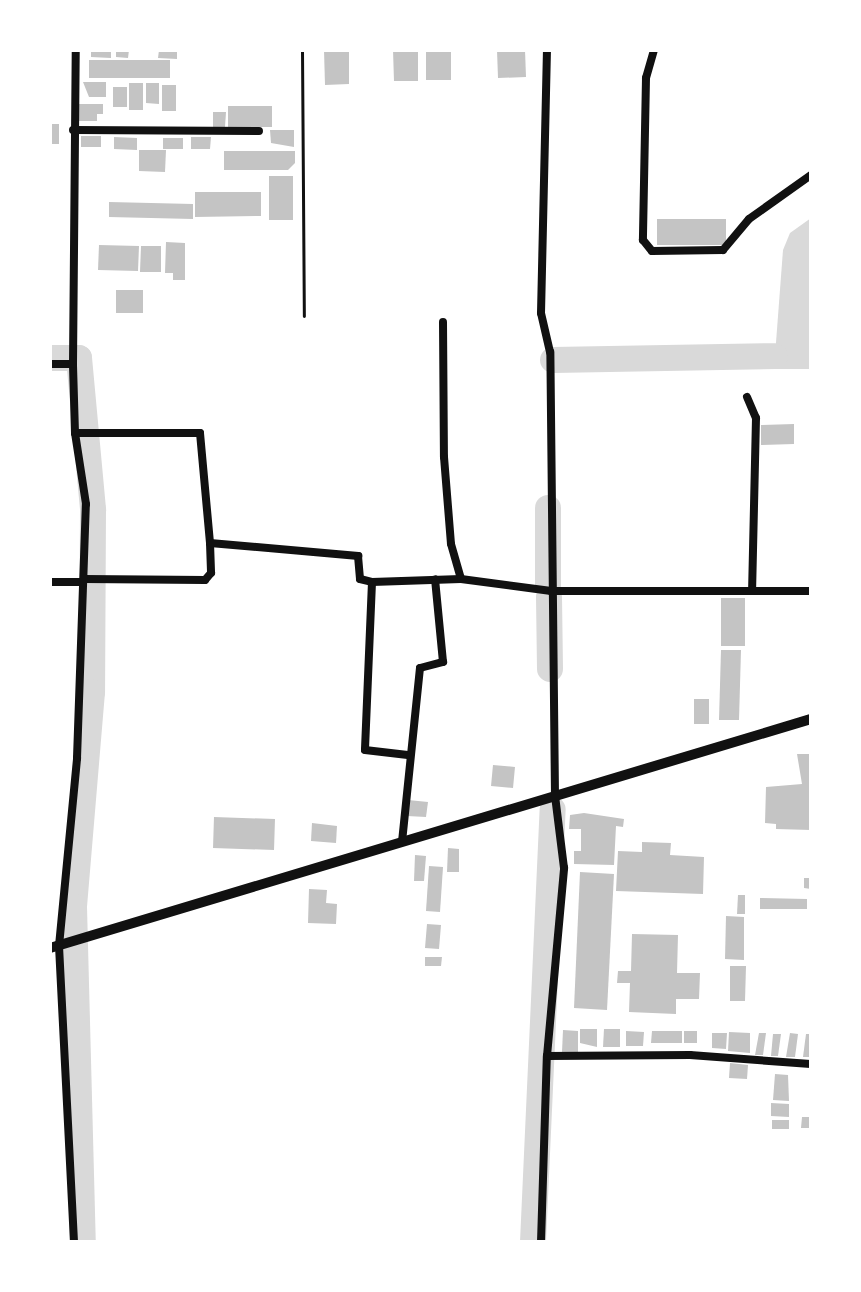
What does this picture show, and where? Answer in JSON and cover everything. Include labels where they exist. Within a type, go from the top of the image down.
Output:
[{"type":"street","points":[[74,1242],[54,947],[77,758],[86,504],[75,433],[73,364],[76,50]]},
{"type":"street","points":[[541,1242],[547,1056],[564,868],[555,796],[550,352],[541,313],[547,50]]},
{"type":"street","points":[[654,50],[646,78],[643,240],[652,251],[723,250],[749,219],[811,175]]},
{"type":"street","points":[[73,130],[259,131]]},
{"type":"street","points":[[443,322],[444,457],[451,544],[461,579]]},
{"type":"street","points":[[50,364],[73,364]]},
{"type":"street","points":[[747,397],[756,418],[752,590]]},
{"type":"street","points":[[50,582],[205,580],[211,573],[200,433],[75,433]]},
{"type":"street","points":[[210,543],[358,556],[360,579],[372,582],[461,579],[551,591],[811,591]]},
{"type":"street","points":[[402,842],[408,755],[420,668],[443,662],[435,579]]},
{"type":"street","points":[[372,582],[365,750],[408,755]]},
{"type":"street","points":[[54,947],[811,719]]},
{"type":"street","points":[[547,1056],[690,1055],[811,1064]]},
{"type":"path","points":[[302,50],[304,316]]},
{"type":"shaded area","points":[[811,218],[811,369],[774,369],[783,250],[790,233]]},
{"type":"building","points":[[91,50],[111,50],[111,58],[91,57]]},
{"type":"building","points":[[116,50],[129,50],[128,58],[116,57]]},
{"type":"building","points":[[159,50],[177,50],[177,59],[158,58]]},
{"type":"building","points":[[324,50],[349,50],[349,84],[325,85]]},
{"type":"building","points":[[393,50],[418,50],[418,81],[394,81]]},
{"type":"building","points":[[426,50],[451,50],[451,80],[426,80]]},
{"type":"building","points":[[497,50],[525,50],[526,77],[498,78]]},
{"type":"building","points":[[89,60],[170,60],[170,78],[89,78]]},
{"type":"building","points":[[83,82],[106,82],[106,97],[89,97]]},
{"type":"building","points":[[129,83],[143,83],[143,110],[129,110]]},
{"type":"building","points":[[146,83],[159,83],[159,104],[146,103]]},
{"type":"building","points":[[162,85],[176,85],[176,111],[162,111]]},
{"type":"building","points":[[113,87],[127,87],[127,107],[113,107]]},
{"type":"building","points":[[79,104],[103,104],[103,114],[97,114],[97,121],[79,121]]},
{"type":"building","points":[[228,106],[272,106],[272,127],[228,127]]},
{"type":"building","points":[[213,112],[226,112],[225,127],[213,127]]},
{"type":"building","points":[[50,124],[59,124],[59,144],[50,144]]},
{"type":"building","points":[[270,130],[294,130],[294,147],[271,143]]},
{"type":"building","points":[[81,136],[101,136],[101,147],[81,147]]},
{"type":"building","points":[[114,137],[137,138],[137,150],[114,149]]},
{"type":"building","points":[[191,137],[211,137],[210,149],[191,149]]},
{"type":"building","points":[[163,138],[183,138],[183,149],[163,149]]},
{"type":"building","points":[[139,150],[166,150],[165,172],[139,171]]},
{"type":"building","points":[[224,151],[295,151],[295,163],[288,170],[224,170]]},
{"type":"building","points":[[269,176],[293,176],[293,220],[269,220]]},
{"type":"building","points":[[195,192],[261,192],[261,216],[195,217]]},
{"type":"building","points":[[109,202],[193,204],[193,219],[109,217]]},
{"type":"building","points":[[657,219],[726,219],[726,245],[657,245]]},
{"type":"building","points":[[166,242],[185,243],[185,280],[173,280],[173,273],[165,273]]},
{"type":"building","points":[[99,245],[139,246],[138,271],[98,270]]},
{"type":"building","points":[[141,246],[161,246],[161,272],[140,272]]},
{"type":"building","points":[[116,290],[143,290],[143,313],[116,313]]},
{"type":"building","points":[[794,424],[794,444],[761,445],[761,425]]},
{"type":"building","points":[[721,598],[745,598],[745,646],[721,646]]},
{"type":"building","points":[[721,650],[741,650],[739,720],[719,720]]},
{"type":"building","points":[[694,699],[709,699],[709,724],[694,724]]},
{"type":"building","points":[[797,754],[811,754],[811,830],[776,829],[776,824],[765,823],[766,787],[802,784]]},
{"type":"building","points":[[493,765],[515,767],[513,788],[491,786]]},
{"type":"building","points":[[408,800],[428,802],[426,817],[407,816]]},
{"type":"building","points":[[584,813],[624,819],[623,827],[616,826],[614,865],[574,864],[574,851],[581,851],[581,829],[569,829],[570,815]]},
{"type":"building","points":[[214,817],[275,819],[274,850],[213,848]]},
{"type":"building","points":[[312,823],[337,826],[336,843],[311,841]]},
{"type":"building","points":[[642,842],[671,843],[670,855],[704,857],[703,894],[616,891],[618,851],[642,852]]},
{"type":"building","points":[[448,848],[459,849],[459,872],[447,872]]},
{"type":"building","points":[[415,855],[426,856],[424,881],[414,881]]},
{"type":"building","points":[[429,866],[443,867],[440,912],[426,911]]},
{"type":"building","points":[[580,872],[614,874],[607,1010],[574,1008]]},
{"type":"building","points":[[804,878],[811,878],[811,889],[804,888]]},
{"type":"building","points":[[309,889],[327,890],[326,903],[337,904],[336,924],[308,923]]},
{"type":"building","points":[[738,895],[745,895],[745,914],[737,914]]},
{"type":"building","points":[[760,898],[807,899],[807,909],[760,909]]},
{"type":"building","points":[[726,916],[744,917],[744,960],[725,959]]},
{"type":"building","points":[[427,924],[441,925],[439,949],[425,948]]},
{"type":"building","points":[[632,934],[678,935],[677,973],[700,973],[699,999],[676,999],[676,1014],[629,1012],[630,983],[617,983],[618,971],[631,971]]},
{"type":"building","points":[[425,957],[442,957],[441,966],[425,966]]},
{"type":"building","points":[[730,966],[746,966],[745,1001],[730,1001]]},
{"type":"building","points":[[580,1029],[597,1029],[597,1047],[580,1043]]},
{"type":"building","points":[[604,1029],[620,1029],[620,1047],[603,1047]]},
{"type":"building","points":[[563,1030],[578,1031],[578,1052],[562,1052]]},
{"type":"building","points":[[626,1031],[644,1032],[643,1046],[626,1046]]},
{"type":"building","points":[[652,1031],[682,1031],[682,1043],[651,1043]]},
{"type":"building","points":[[684,1031],[697,1031],[697,1043],[684,1043]]},
{"type":"building","points":[[729,1032],[750,1033],[750,1053],[728,1051]]},
{"type":"building","points":[[712,1033],[727,1033],[726,1049],[712,1048]]},
{"type":"building","points":[[759,1033],[766,1033],[763,1055],[755,1055]]},
{"type":"building","points":[[790,1033],[798,1034],[795,1057],[786,1057]]},
{"type":"building","points":[[773,1034],[781,1034],[778,1056],[771,1056]]},
{"type":"building","points":[[806,1034],[811,1034],[811,1057],[803,1057]]},
{"type":"building","points":[[730,1063],[748,1065],[747,1079],[729,1078]]},
{"type":"building","points":[[775,1074],[788,1075],[789,1101],[773,1100]]},
{"type":"building","points":[[771,1103],[789,1104],[789,1117],[771,1116]]},
{"type":"building","points":[[802,1117],[811,1117],[811,1128],[801,1128]]},
{"type":"building","points":[[772,1120],[789,1120],[789,1129],[772,1129]]},
{"type":"waterway","points":[[553,360],[775,356]]},
{"type":"waterway","points":[[50,358],[79,358],[93,510],[92,692],[74,907],[83,1242]]},
{"type":"waterway","points":[[548,508],[548,586]]},
{"type":"waterway","points":[[549,597],[550,669]]},
{"type":"waterway","points":[[533,1242],[553,809]]}]
